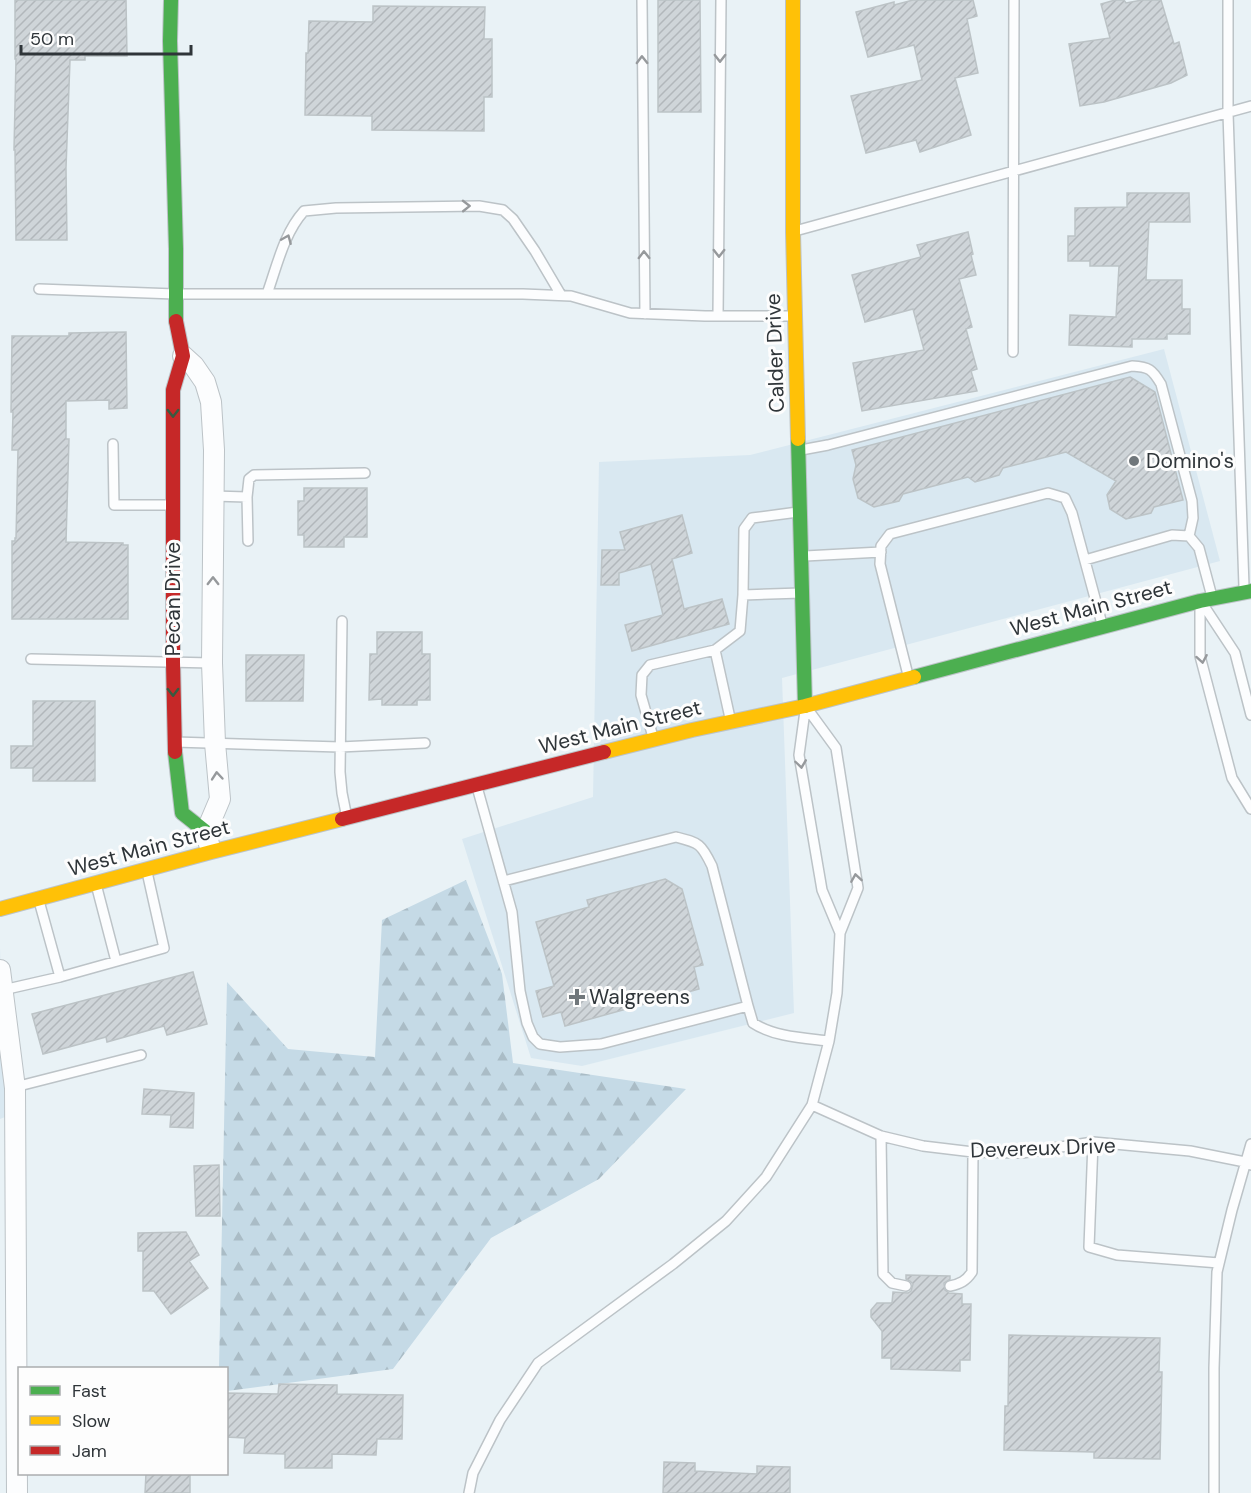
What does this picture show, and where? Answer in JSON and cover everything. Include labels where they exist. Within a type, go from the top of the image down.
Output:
[{"type":"street","name":"Pecan Drive","points":[[171,0],[170,41],[176,249],[175,316],[183,356],[173,390],[174,742],[182,813],[206,832],[220,799],[212,663],[214,450],[211,402],[205,382],[194,366],[183,356]]},
{"type":"street","name":"Calder Drive","points":[[793,0],[792,232],[805,706]]},
{"type":"street","name":"West Main Street","points":[[0,909],[211,852],[654,740],[805,706],[1102,627],[1248,592]]},
{"type":"street","points":[[206,832],[211,852]]},
{"type":"street","points":[[0,970],[15,1087],[17,1493]]},
{"type":"lane","points":[[642,0],[645,314]]},
{"type":"lane","points":[[718,316],[721,0]]},
{"type":"lane","points":[[1014,0],[1014,352]]},
{"type":"lane","points":[[1228,0],[1228,112],[1248,592]]},
{"type":"lane","points":[[792,232],[1251,106]]},
{"type":"lane","points":[[267,294],[287,237],[304,211],[336,208],[478,206],[504,210],[513,219],[561,296]]},
{"type":"lane","points":[[39,289],[175,294],[523,294],[571,296],[630,313],[795,316]]},
{"type":"lane","points":[[799,451],[1132,366],[1147,367],[1161,384],[1192,501],[1193,518],[1189,536]]},
{"type":"lane","points":[[113,444],[114,505],[173,505]]},
{"type":"lane","points":[[248,541],[247,497],[249,479],[254,474],[364,473]]},
{"type":"lane","points":[[909,678],[880,564],[881,546],[890,534],[1048,493],[1065,498],[1072,513],[1102,627]]},
{"type":"lane","points":[[213,496],[247,497]]},
{"type":"lane","points":[[654,740],[641,695],[642,675],[650,665],[715,650],[740,631],[744,529],[752,518],[800,512]]},
{"type":"lane","points":[[1085,560],[1172,535],[1189,536],[1199,548],[1207,600],[1200,656],[1232,778],[1251,809]]},
{"type":"lane","points":[[801,556],[880,552]]},
{"type":"lane","points":[[743,595],[802,593]]},
{"type":"lane","points":[[1207,600],[1235,653],[1248,692],[1251,715]]},
{"type":"lane","points":[[342,621],[340,772],[347,818]]},
{"type":"lane","points":[[715,650],[731,722]]},
{"type":"lane","points":[[31,659],[212,663]]},
{"type":"lane","points":[[805,706],[799,755],[822,890],[840,933]]},
{"type":"lane","points":[[469,1493],[473,1473],[500,1420],[538,1363],[673,1264],[726,1221],[766,1177],[812,1105],[829,1041],[837,993],[840,933],[858,888],[836,748],[805,706]]},
{"type":"lane","points":[[174,742],[340,747],[425,743]]},
{"type":"lane","points":[[477,785],[512,912],[520,991],[527,1023],[533,1037],[540,1044],[560,1047],[601,1044],[748,1006]]},
{"type":"lane","points":[[504,881],[675,837],[696,842],[705,850],[712,866],[753,1023],[762,1029],[778,1034],[829,1041]]},
{"type":"lane","points":[[1,990],[60,977],[164,948],[146,870]]},
{"type":"lane","points":[[96,883],[116,961]]},
{"type":"lane","points":[[39,899],[60,977]]},
{"type":"lane","points":[[15,1087],[141,1055]]},
{"type":"lane","name":"Devereux Drive","points":[[812,1105],[881,1136],[923,1146],[973,1152],[1022,1153],[1093,1142],[1190,1151],[1248,1164]]},
{"type":"lane","points":[[881,1136],[883,1274],[892,1283],[906,1286]]},
{"type":"lane","points":[[1093,1142],[1089,1247],[1117,1255],[1219,1263]]},
{"type":"lane","points":[[1214,1493],[1216,1272],[1248,1164],[1251,1144]]},
{"type":"lane","points":[[950,1286],[967,1279],[972,1272],[973,1152]]},
{"type":"shaded area","points":[[1164,349],[1220,561],[782,678],[794,1013],[582,1066],[531,1058],[462,839],[593,797],[599,462],[750,455]]},
{"type":"shaded area","points":[[0,948],[5,1117],[0,1119]]},
{"type":"green space","points":[[466,880],[502,974],[513,1063],[686,1089],[599,1179],[491,1238],[393,1369],[228,1391],[228,1367],[219,1367],[227,982],[288,1049],[375,1057],[382,920]]},
{"type":"building","points":[[15,0],[126,0],[127,56],[85,56],[85,60],[70,60],[66,168],[67,240],[16,240]]},
{"type":"building","points":[[658,0],[700,0],[701,112],[658,112]]},
{"type":"building","points":[[913,0],[973,0],[977,16],[967,19],[978,73],[955,78],[971,135],[920,152],[916,140],[866,153],[851,96],[922,80],[914,45],[868,57],[856,12],[894,2],[894,5]]},
{"type":"building","points":[[1124,0],[1126,3],[1161,0],[1174,44],[1179,42],[1187,75],[1171,83],[1104,102],[1080,106],[1069,44],[1110,38],[1101,4]]},
{"type":"building","points":[[373,6],[485,7],[484,39],[492,39],[492,97],[484,97],[484,131],[372,130],[372,116],[305,115],[309,21],[373,22]]},
{"type":"building","points":[[1127,193],[1189,193],[1190,222],[1149,222],[1146,280],[1182,280],[1182,309],[1190,309],[1190,334],[1167,334],[1167,339],[1132,339],[1132,347],[1069,345],[1070,315],[1116,317],[1119,266],[1090,266],[1090,261],[1068,261],[1068,236],[1075,236],[1075,208],[1127,207]]},
{"type":"building","points":[[968,232],[976,275],[959,279],[972,327],[966,329],[977,369],[971,371],[977,391],[862,411],[853,363],[924,350],[913,309],[865,322],[852,275],[921,257],[917,245]]},
{"type":"building","points":[[126,332],[127,408],[109,409],[109,400],[66,401],[66,439],[69,439],[66,542],[128,545],[128,619],[12,619],[12,541],[16,538],[18,450],[12,450],[12,336],[69,336],[69,333]]},
{"type":"building","points":[[1130,377],[1155,392],[1183,500],[1154,507],[1151,513],[1126,519],[1110,509],[1107,495],[1116,481],[1066,452],[1003,468],[999,475],[975,482],[968,477],[903,494],[899,501],[874,507],[858,498],[853,479],[856,465],[852,450]]},
{"type":"building","points":[[304,488],[367,488],[367,537],[344,537],[344,547],[304,547],[304,535],[298,535],[298,501],[304,501]]},
{"type":"building","points":[[682,515],[692,553],[672,559],[684,609],[722,599],[729,624],[632,651],[625,625],[663,615],[651,564],[619,573],[619,585],[601,585],[602,550],[625,550],[620,532]]},
{"type":"building","points":[[377,632],[422,632],[422,654],[430,654],[430,700],[417,700],[417,705],[382,705],[382,699],[369,700],[370,654],[377,654]]},
{"type":"building","points":[[246,655],[304,655],[303,701],[246,701]]},
{"type":"building","points":[[33,701],[95,701],[95,781],[33,781],[33,768],[11,768],[11,746],[33,746]]},
{"type":"building","name":"Walgreens","points":[[665,879],[682,889],[703,965],[694,967],[699,989],[565,1026],[561,1012],[543,1017],[536,991],[554,986],[536,922],[589,907],[587,900]]},
{"type":"building","points":[[193,972],[207,1024],[167,1035],[164,1026],[107,1042],[106,1037],[43,1054],[32,1014]]},
{"type":"building","points":[[144,1089],[194,1093],[193,1128],[170,1127],[171,1115],[142,1114]]},
{"type":"building","points":[[219,1165],[220,1216],[196,1216],[194,1166]]},
{"type":"building","points":[[186,1232],[199,1255],[189,1261],[208,1288],[171,1314],[154,1291],[143,1291],[143,1251],[138,1251],[138,1233]]},
{"type":"building","points":[[906,1275],[950,1276],[950,1279],[944,1283],[945,1290],[949,1293],[962,1294],[962,1304],[971,1304],[970,1360],[960,1360],[960,1371],[891,1369],[891,1358],[882,1358],[882,1331],[871,1317],[871,1310],[877,1303],[892,1303],[893,1292],[908,1293],[911,1291],[913,1284],[906,1279]]},
{"type":"building","points":[[1009,1335],[1160,1338],[1159,1372],[1162,1372],[1160,1459],[1094,1458],[1094,1452],[1004,1450],[1005,1406],[1008,1406]]},
{"type":"building","points":[[279,1384],[337,1385],[337,1394],[403,1395],[402,1439],[377,1439],[376,1455],[332,1454],[332,1468],[285,1468],[285,1454],[244,1453],[245,1438],[228,1437],[228,1393],[278,1394]]},
{"type":"building","points":[[664,1462],[695,1463],[695,1471],[757,1474],[757,1466],[790,1467],[790,1493],[663,1493]]},
{"type":"building","points":[[146,1475],[190,1475],[190,1493],[145,1493]]},
{"type":"traffic: fast","points":[[171,0],[176,321]]},
{"type":"traffic: fast","points":[[798,439],[805,706]]},
{"type":"traffic: fast","points":[[914,677],[1200,601],[1251,591]]},
{"type":"traffic: fast","points":[[175,752],[182,813],[206,832]]},
{"type":"traffic: slow","points":[[793,0],[793,232],[798,439]]},
{"type":"traffic: slow","points":[[604,752],[692,730],[805,706],[914,677]]},
{"type":"traffic: slow","points":[[0,909],[342,819]]},
{"type":"traffic: jam","points":[[175,752],[173,390],[183,356],[176,321]]},
{"type":"traffic: jam","points":[[342,819],[604,752]]},
{"type":"place","name":"Domino's","points":[[1134,461]]},
{"type":"place","name":"Walgreens","points":[[577,997]]}]
